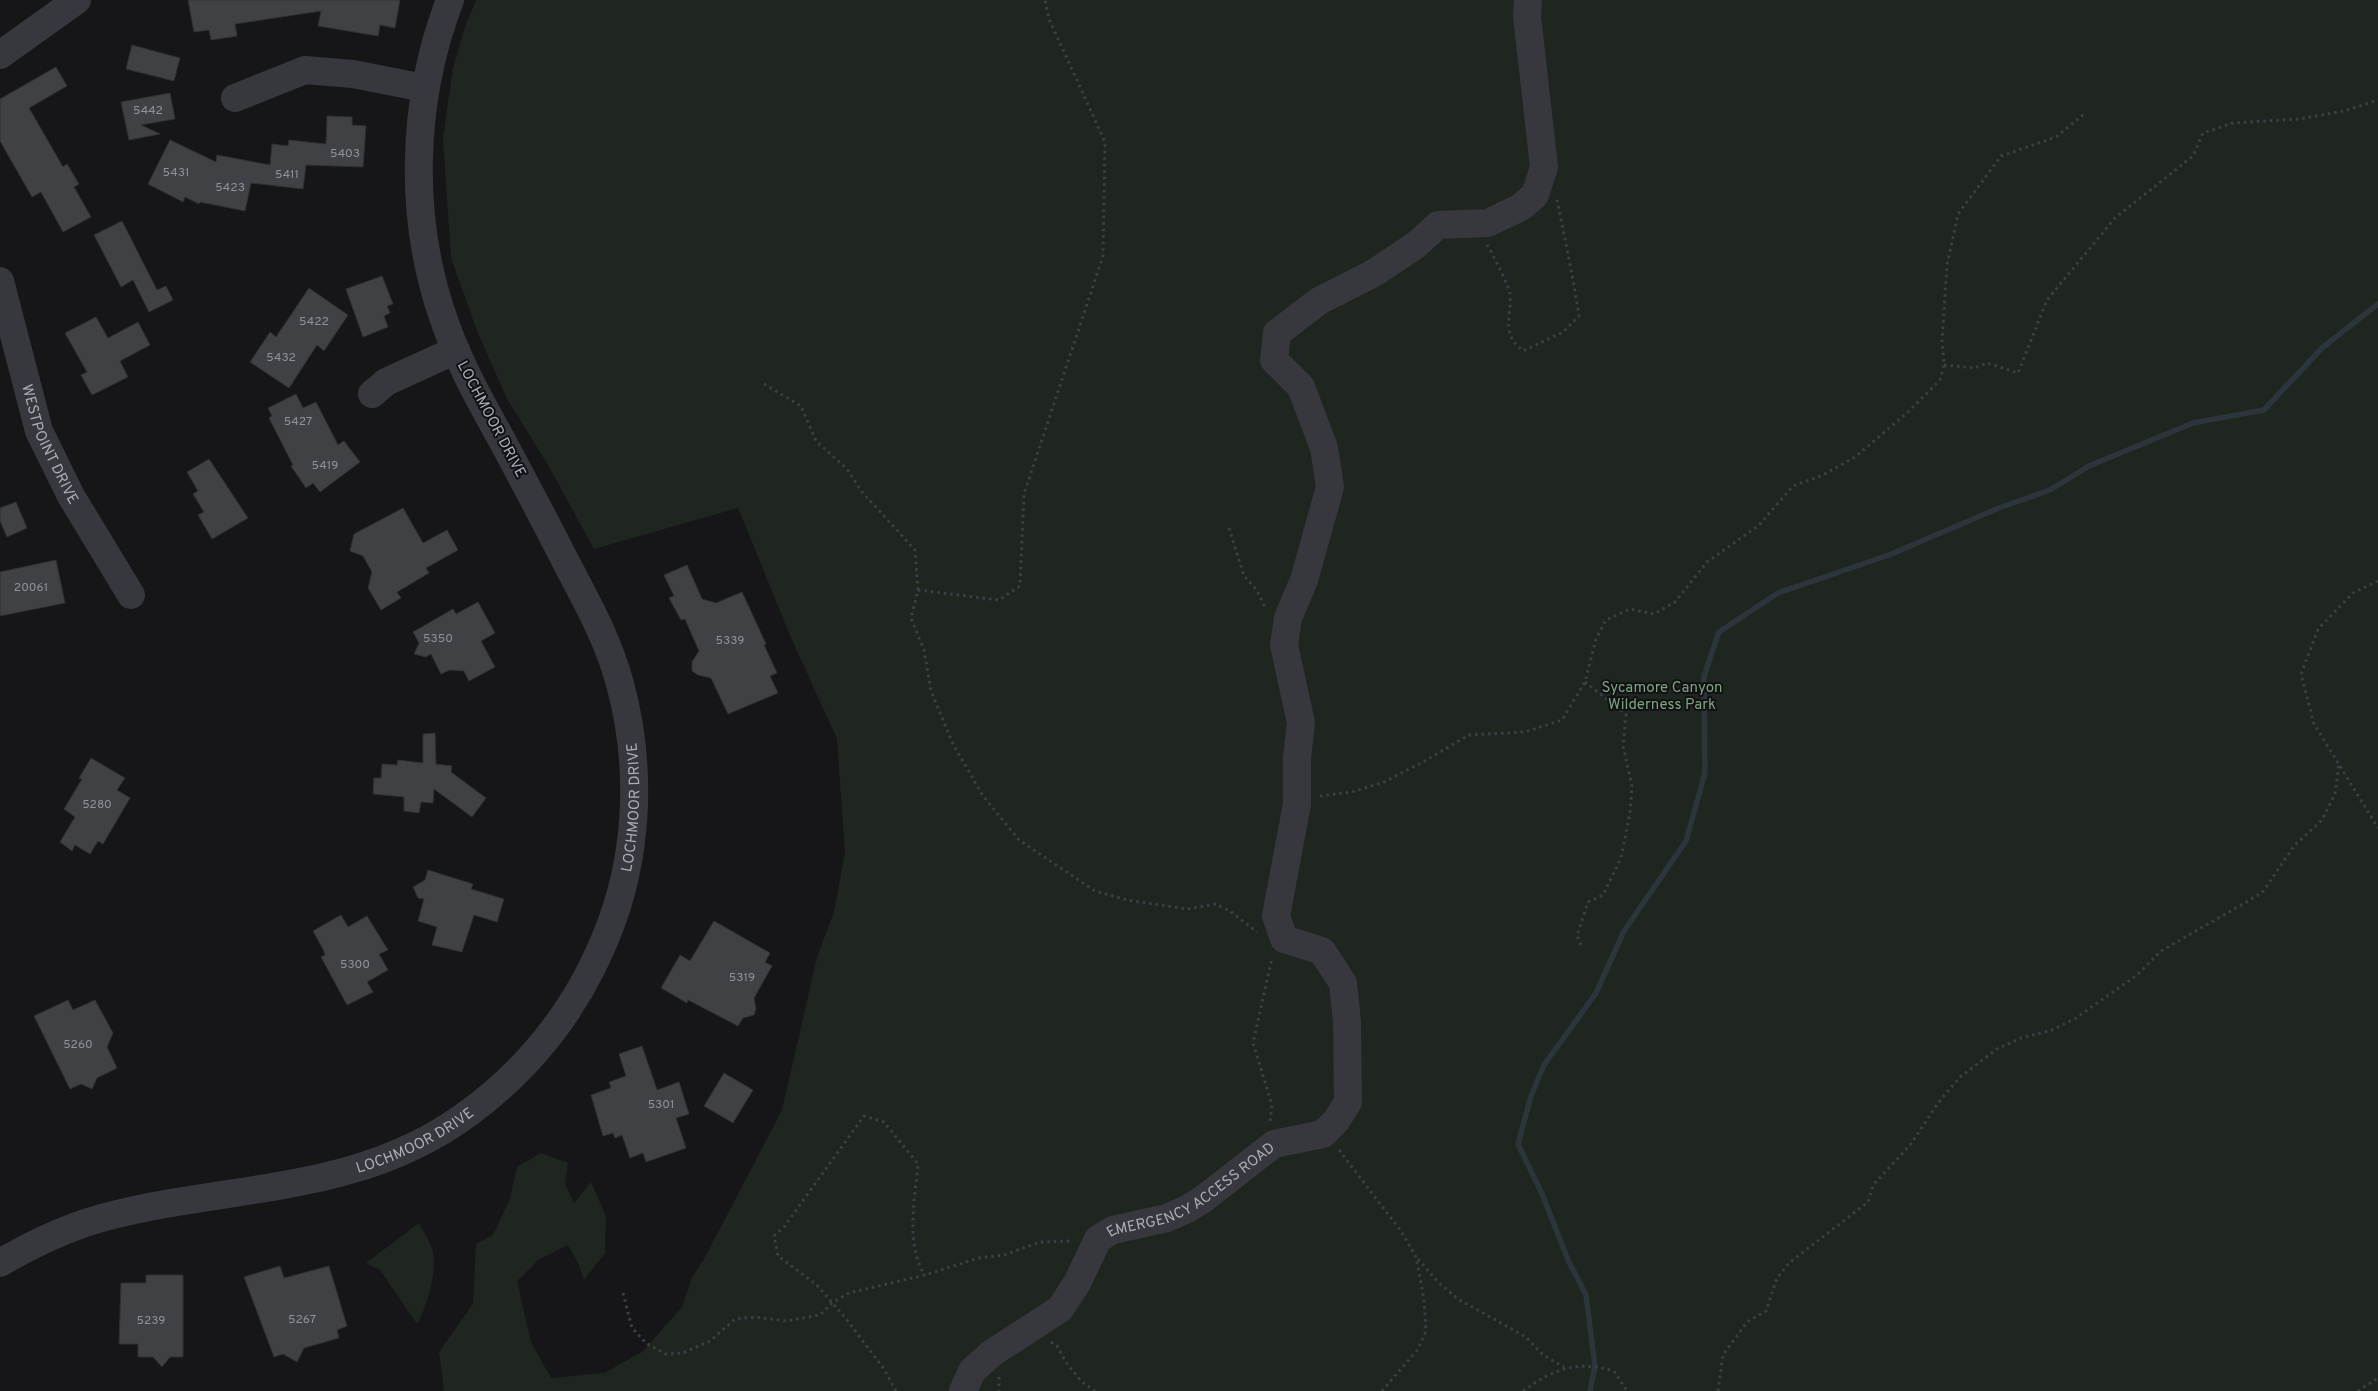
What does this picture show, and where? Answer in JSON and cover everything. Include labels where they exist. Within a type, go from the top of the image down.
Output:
[{"type":"street","points":[[0,55],[77,0]]},
{"type":"street","name":"LOCHMOOR DRIVE","points":[[0,1264],[65,1230],[123,1213],[312,1181],[371,1165],[401,1153],[448,1127],[477,1107],[515,1074],[557,1025],[588,976],[614,915],[624,881],[631,844],[634,776],[629,724],[620,683],[594,616],[467,376],[436,296],[425,244],[419,151],[424,88],[433,51],[450,0]]},
{"type":"street","points":[[1322,1134],[1336,1121],[1348,1102],[1347,1022],[1343,983],[1322,951],[1284,939],[1276,916],[1296,812],[1301,723],[1284,645],[1288,618],[1304,580],[1330,487],[1324,448],[1300,387],[1274,360],[1277,333],[1319,301],[1374,273],[1416,245],[1438,225],[1488,223],[1521,207],[1535,194],[1544,166],[1527,16],[1528,0]]},
{"type":"street","points":[[235,98],[304,70],[353,74],[424,88]]},
{"type":"street","name":"WESTPOINT DRIVE","points":[[0,281],[39,431],[71,496],[131,595]]},
{"type":"street","points":[[372,394],[386,382],[456,350]]},
{"type":"street","name":"EMERGENCY ACCESS ROAD","points":[[963,1391],[972,1371],[992,1354],[1060,1309],[1078,1282],[1098,1239],[1113,1230],[1168,1218],[1187,1209],[1202,1200],[1274,1144],[1322,1134]]},
{"type":"path","points":[[918,590],[999,600],[1020,586],[1024,494],[1103,256],[1105,142],[1049,19],[1044,0]]},
{"type":"path","points":[[1944,365],[1975,368],[1987,363],[2018,373],[2046,300],[2115,218],[2193,156],[2203,133],[2233,123],[2299,119],[2344,111],[2378,100]]},
{"type":"path","points":[[1296,812],[1312,797],[1352,792],[1384,782],[1469,735],[1525,732],[1562,720],[1585,682],[1596,639],[1606,620],[1630,609],[1654,614],[1675,602],[1706,562],[1758,526],[1793,486],[1823,475],[1855,457],[1907,413],[1940,380],[1944,365],[1942,341],[1947,265],[1958,214],[2001,156],[2056,137],[2083,115]]},
{"type":"path","points":[[1469,223],[1490,249],[1510,293],[1507,321],[1512,342],[1523,352],[1563,332],[1579,316],[1572,266],[1562,234],[1554,186],[1544,166]]},
{"type":"path","points":[[764,384],[801,406],[816,441],[847,469],[862,492],[915,550],[918,590],[911,618],[924,650],[931,692],[952,744],[983,796],[1019,840],[1095,891],[1128,900],[1188,909],[1216,904],[1230,911],[1256,931],[1284,939]]},
{"type":"path","points":[[1229,528],[1244,576],[1256,588],[1269,613]]},
{"type":"path","points":[[2378,581],[2353,593],[2318,629],[2301,674],[2314,724],[2378,828]]},
{"type":"path","points":[[1581,945],[1577,936],[1588,902],[1604,895],[1621,858],[1630,813],[1632,786],[1623,746],[1626,714],[1585,682]]},
{"type":"path","points":[[1718,1391],[1723,1355],[1747,1322],[1766,1311],[1777,1278],[1789,1263],[1868,1202],[1872,1185],[1911,1144],[1938,1103],[1960,1077],[1997,1049],[2021,1038],[2052,1030],[2076,1018],[2137,975],[2161,951],[2262,893],[2294,846],[2322,820],[2336,794],[2339,764]]},
{"type":"path","points":[[1274,1144],[1269,1129],[1272,1105],[1253,1043],[1267,976],[1276,945],[1284,939]]},
{"type":"path","points":[[896,1391],[884,1369],[817,1285],[778,1256],[774,1236],[784,1227],[864,1116],[884,1122],[894,1131],[918,1164],[912,1232],[917,1264],[925,1275]]},
{"type":"path","points":[[1322,1134],[1346,1158],[1401,1231],[1416,1257],[1438,1282],[1458,1299],[1526,1337],[1543,1355],[1564,1367]]},
{"type":"path","points":[[623,1292],[632,1328],[647,1344],[666,1354],[683,1352],[710,1341],[735,1319],[755,1317],[786,1320],[820,1315],[832,1303],[849,1293],[925,1275],[979,1258],[1004,1256],[1040,1242],[1098,1239]]},
{"type":"path","points":[[1382,1391],[1418,1350],[1426,1331],[1424,1298],[1416,1257]]},
{"type":"path","points":[[1032,1329],[1057,1346],[1067,1364],[1082,1382],[1095,1391]]},
{"type":"path","points":[[1523,1391],[1540,1378],[1564,1367],[1595,1366],[1614,1371],[1627,1391]]},
{"type":"path","points":[[2358,1391],[2378,1378]]},
{"type":"green space","name":"Sycamore Canyon Wilderness Park","points":[[476,0],[2378,0],[2378,1391],[444,1391],[439,1352],[473,1304],[476,1244],[493,1235],[510,1199],[517,1167],[541,1153],[568,1163],[565,1184],[574,1203],[591,1182],[606,1216],[605,1253],[584,1280],[579,1265],[568,1245],[538,1260],[517,1281],[531,1342],[551,1378],[604,1373],[642,1352],[682,1307],[692,1277],[703,1261],[782,1110],[817,957],[834,912],[845,853],[837,739],[792,640],[738,508],[594,549],[548,465],[507,399],[477,331],[451,258],[443,138],[453,68],[466,24]]},
{"type":"green space","points":[[419,1223],[432,1248],[434,1266],[431,1287],[417,1324],[380,1270],[366,1263]]},
{"type":"building","points":[[188,0],[400,0],[395,28],[380,25],[378,36],[318,26],[321,11],[235,24],[237,36],[211,40],[209,30],[194,32]]},
{"type":"building","points":[[132,45],[180,58],[174,81],[126,69]]},
{"type":"building","points":[[56,67],[67,86],[29,108],[63,167],[67,164],[79,184],[74,187],[91,217],[63,232],[41,192],[32,197],[0,141],[0,99]]},
{"type":"building","points":[[170,93],[175,119],[141,125],[160,134],[129,140],[121,102]]},
{"type":"building","points":[[327,116],[352,117],[352,125],[366,126],[363,167],[306,165],[303,189],[251,183],[245,211],[200,202],[199,204],[185,197],[183,202],[148,184],[170,140],[216,162],[217,155],[270,165],[272,144],[288,146],[289,140],[326,144]]},
{"type":"building","points":[[122,221],[157,290],[166,286],[173,300],[149,312],[133,280],[121,287],[94,235]]},
{"type":"building","points":[[382,276],[393,304],[387,306],[390,313],[384,316],[388,327],[363,337],[346,289]]},
{"type":"building","points":[[309,288],[348,315],[324,351],[317,345],[289,388],[250,362],[270,332],[276,337]]},
{"type":"building","points":[[96,317],[108,338],[138,322],[150,345],[120,361],[128,377],[92,395],[81,375],[87,372],[65,333]]},
{"type":"building","points":[[296,394],[303,408],[316,402],[338,445],[344,441],[360,462],[320,492],[313,483],[306,488],[291,466],[293,465],[269,418],[272,416],[268,408]]},
{"type":"building","points":[[209,459],[248,518],[212,539],[198,515],[204,512],[193,494],[198,491],[187,472]]},
{"type":"building","points":[[16,502],[27,528],[7,537],[0,521],[0,508]]},
{"type":"building","points":[[403,508],[423,543],[447,530],[458,550],[426,568],[429,573],[397,592],[401,598],[381,610],[368,588],[372,572],[363,556],[350,551],[354,534]]},
{"type":"building","points":[[56,560],[65,603],[0,616],[0,572]]},
{"type":"building","points":[[687,565],[702,599],[716,603],[742,592],[777,673],[770,676],[778,693],[728,714],[711,678],[698,675],[692,671],[692,662],[699,651],[685,619],[681,620],[669,598],[674,596],[664,575]]},
{"type":"building","points":[[478,602],[495,633],[481,641],[495,667],[469,681],[464,671],[450,670],[441,674],[431,654],[426,657],[414,654],[419,643],[413,632],[453,609],[456,614]]},
{"type":"building","points":[[435,733],[436,764],[452,766],[451,772],[486,798],[472,817],[434,789],[433,803],[421,802],[419,813],[404,811],[404,797],[373,794],[374,778],[381,778],[382,764],[397,765],[398,760],[423,763],[423,734]]},
{"type":"building","points":[[91,758],[125,778],[117,790],[130,798],[103,844],[98,841],[90,854],[75,845],[72,851],[60,842],[75,817],[64,809],[82,779],[79,778]]},
{"type":"building","points":[[428,870],[473,884],[471,889],[504,899],[497,922],[474,915],[462,952],[432,945],[437,927],[418,921],[424,899],[418,898],[413,887],[425,880]]},
{"type":"building","points":[[341,915],[348,927],[367,916],[388,950],[379,954],[388,970],[367,982],[373,992],[347,1005],[321,957],[325,955],[324,951],[313,931]]},
{"type":"building","points":[[714,921],[770,953],[765,962],[772,966],[754,998],[756,1009],[754,1015],[743,1018],[738,1026],[688,1000],[687,1003],[661,988],[680,955],[690,961]]},
{"type":"building","points":[[68,1000],[73,1010],[95,1000],[113,1033],[107,1047],[117,1068],[97,1078],[92,1089],[81,1084],[70,1089],[34,1016]]},
{"type":"building","points":[[642,1046],[657,1090],[679,1082],[689,1114],[676,1118],[686,1148],[646,1162],[643,1153],[630,1158],[622,1135],[615,1138],[613,1133],[603,1136],[591,1095],[611,1088],[609,1082],[626,1076],[619,1054]]},
{"type":"building","points":[[724,1073],[753,1090],[733,1123],[704,1106]]},
{"type":"building","points":[[280,1266],[284,1278],[329,1266],[347,1326],[337,1330],[339,1338],[304,1348],[297,1362],[283,1354],[274,1357],[244,1277]]},
{"type":"building","points":[[146,1275],[183,1275],[183,1357],[170,1357],[162,1367],[153,1357],[138,1357],[138,1344],[119,1344],[121,1283],[146,1283]]},
{"type":"waterway","points":[[1590,1391],[1595,1366],[1586,1295],[1568,1260],[1543,1196],[1518,1144],[1531,1096],[1544,1065],[1596,993],[1624,931],[1686,841],[1705,773],[1704,676],[1719,632],[1778,593],[1889,555],[1999,508],[2050,490],[2089,466],[2193,423],[2264,410],[2322,348],[2378,304]]}]
